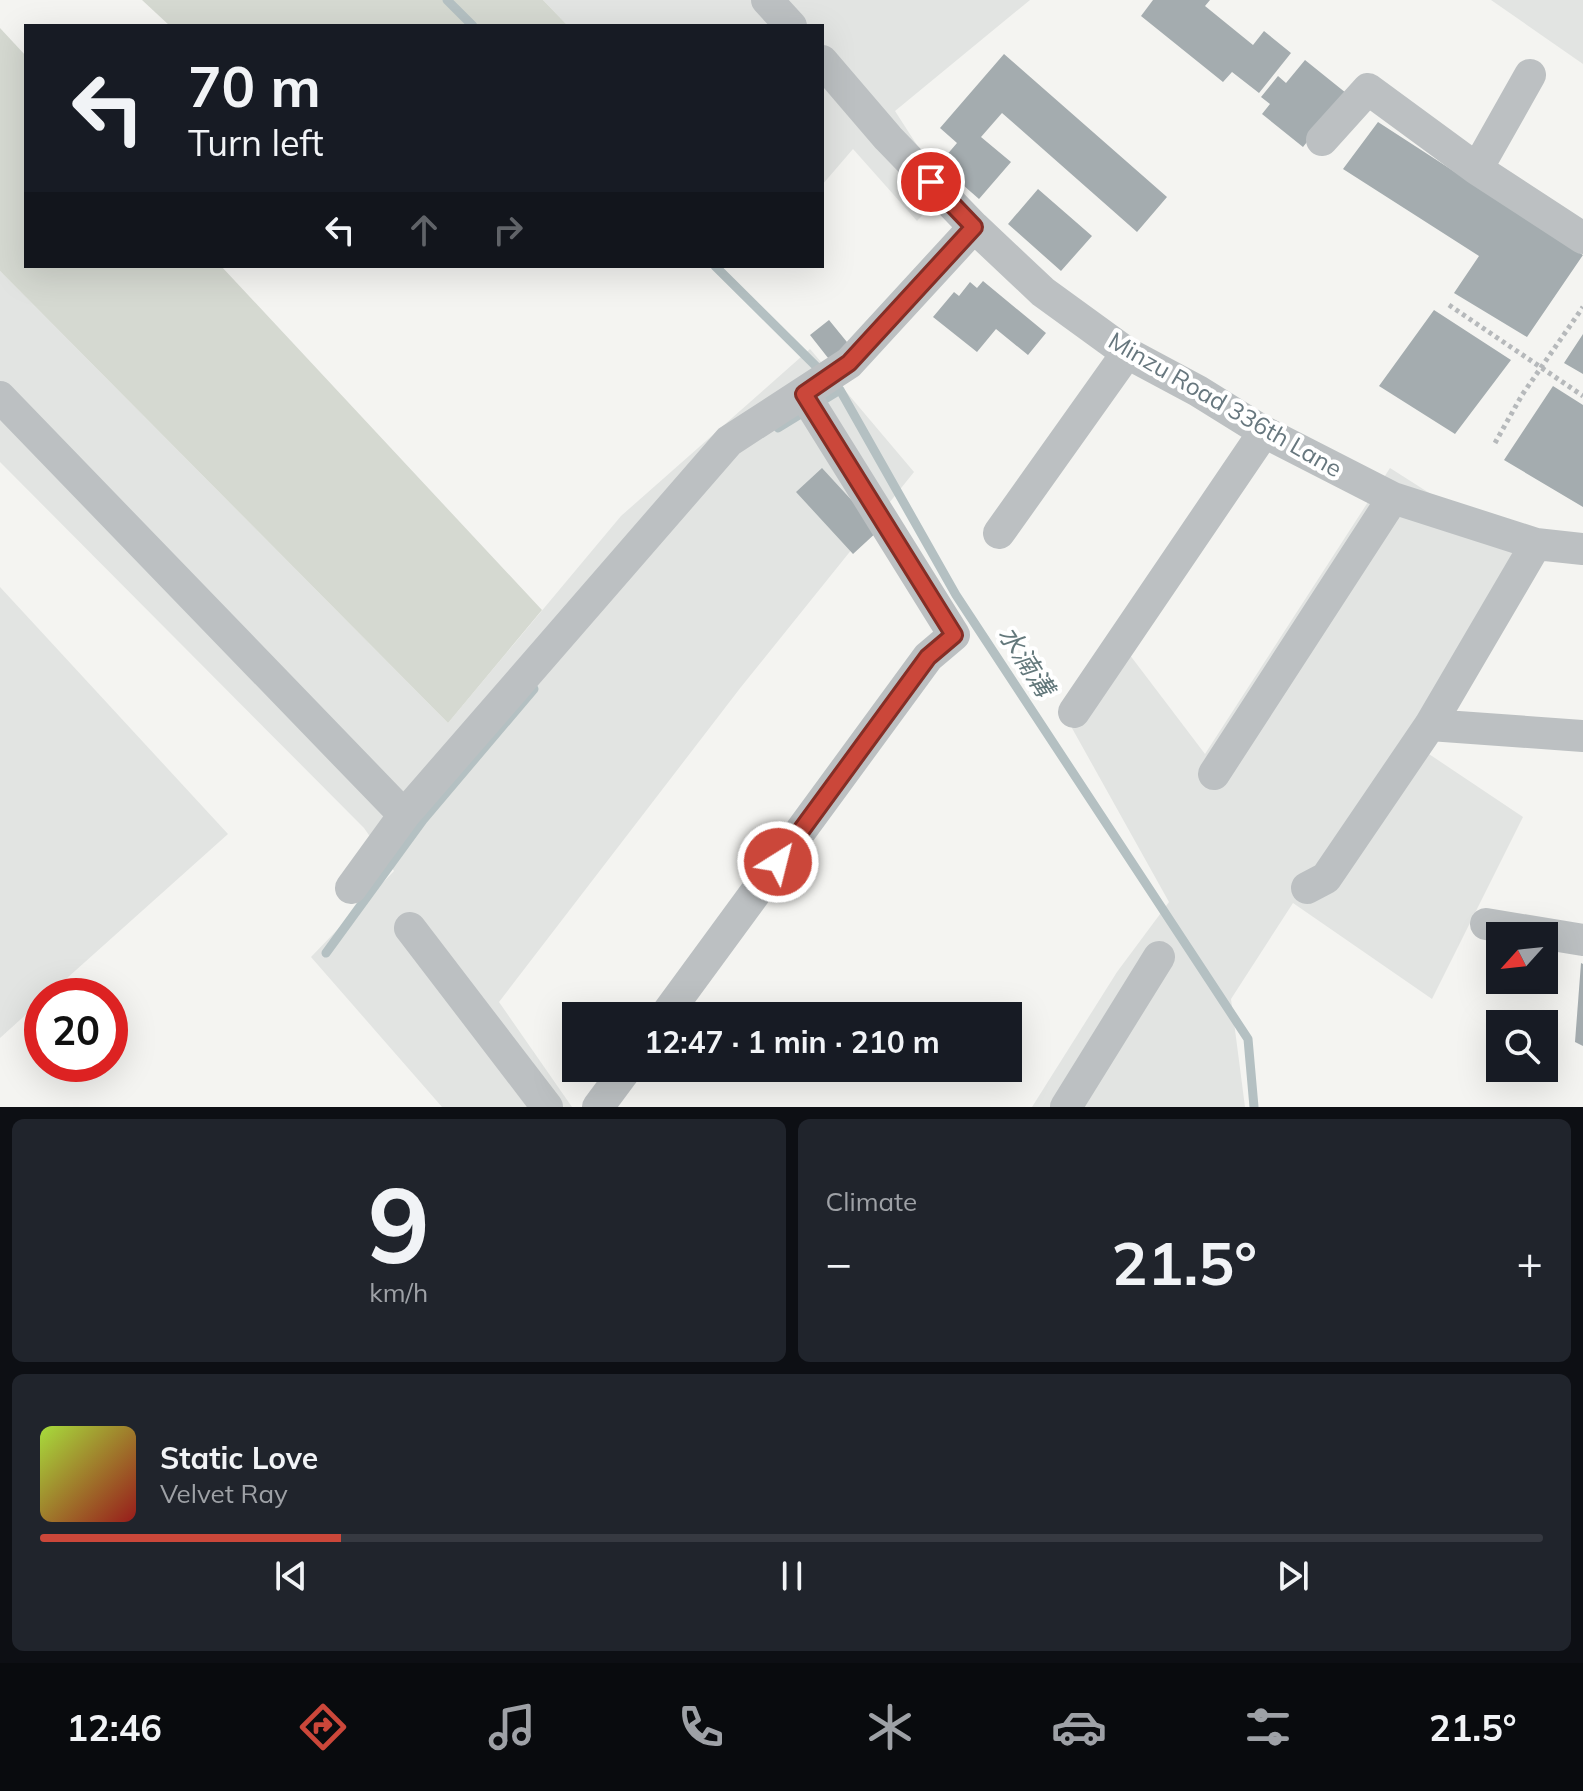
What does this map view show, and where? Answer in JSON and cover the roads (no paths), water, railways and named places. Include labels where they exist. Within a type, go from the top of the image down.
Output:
[{"type":"lane","points":[[767,0],[789,24]]},
{"type":"lane","name":"Minzu Road 336th Lane","points":[[824,63],[888,138],[974,227],[1043,292],[1127,353],[1198,391],[1264,432],[1393,498],[1536,544],[1583,549]]},
{"type":"lane","points":[[1477,169],[1530,75]]},
{"type":"lane","points":[[1322,140],[1368,89],[1477,169],[1583,238]]},
{"type":"lane","points":[[351,888],[404,815],[729,441],[849,363],[974,227]]},
{"type":"lane","points":[[999,533],[1127,353]]},
{"type":"lane","points":[[675,1002],[928,657],[954,635],[804,394]]},
{"type":"lane","points":[[0,397],[404,815]]},
{"type":"lane","points":[[1074,712],[1264,432]]},
{"type":"lane","points":[[1214,774],[1393,498]]},
{"type":"lane","points":[[1307,888],[1326,878],[1430,725],[1536,544]]},
{"type":"lane","points":[[1430,725],[1583,736]]},
{"type":"lane","points":[[410,928],[547,1107]]},
{"type":"lane","points":[[1558,936],[1583,940]]},
{"type":"lane","points":[[1066,1107],[1159,957]]},
{"type":"lane","points":[[598,1107],[617,1082]]},
{"type":"waterway","name":"水湳溝","points":[[447,0],[471,24]]},
{"type":"waterway","name":"水湳溝","points":[[717,268],[840,390],[956,595],[1248,1039],[1254,1107]]},
{"type":"waterway","points":[[778,428],[840,390]]},
{"type":"waterway","points":[[326,953],[423,820],[534,689]]}]
